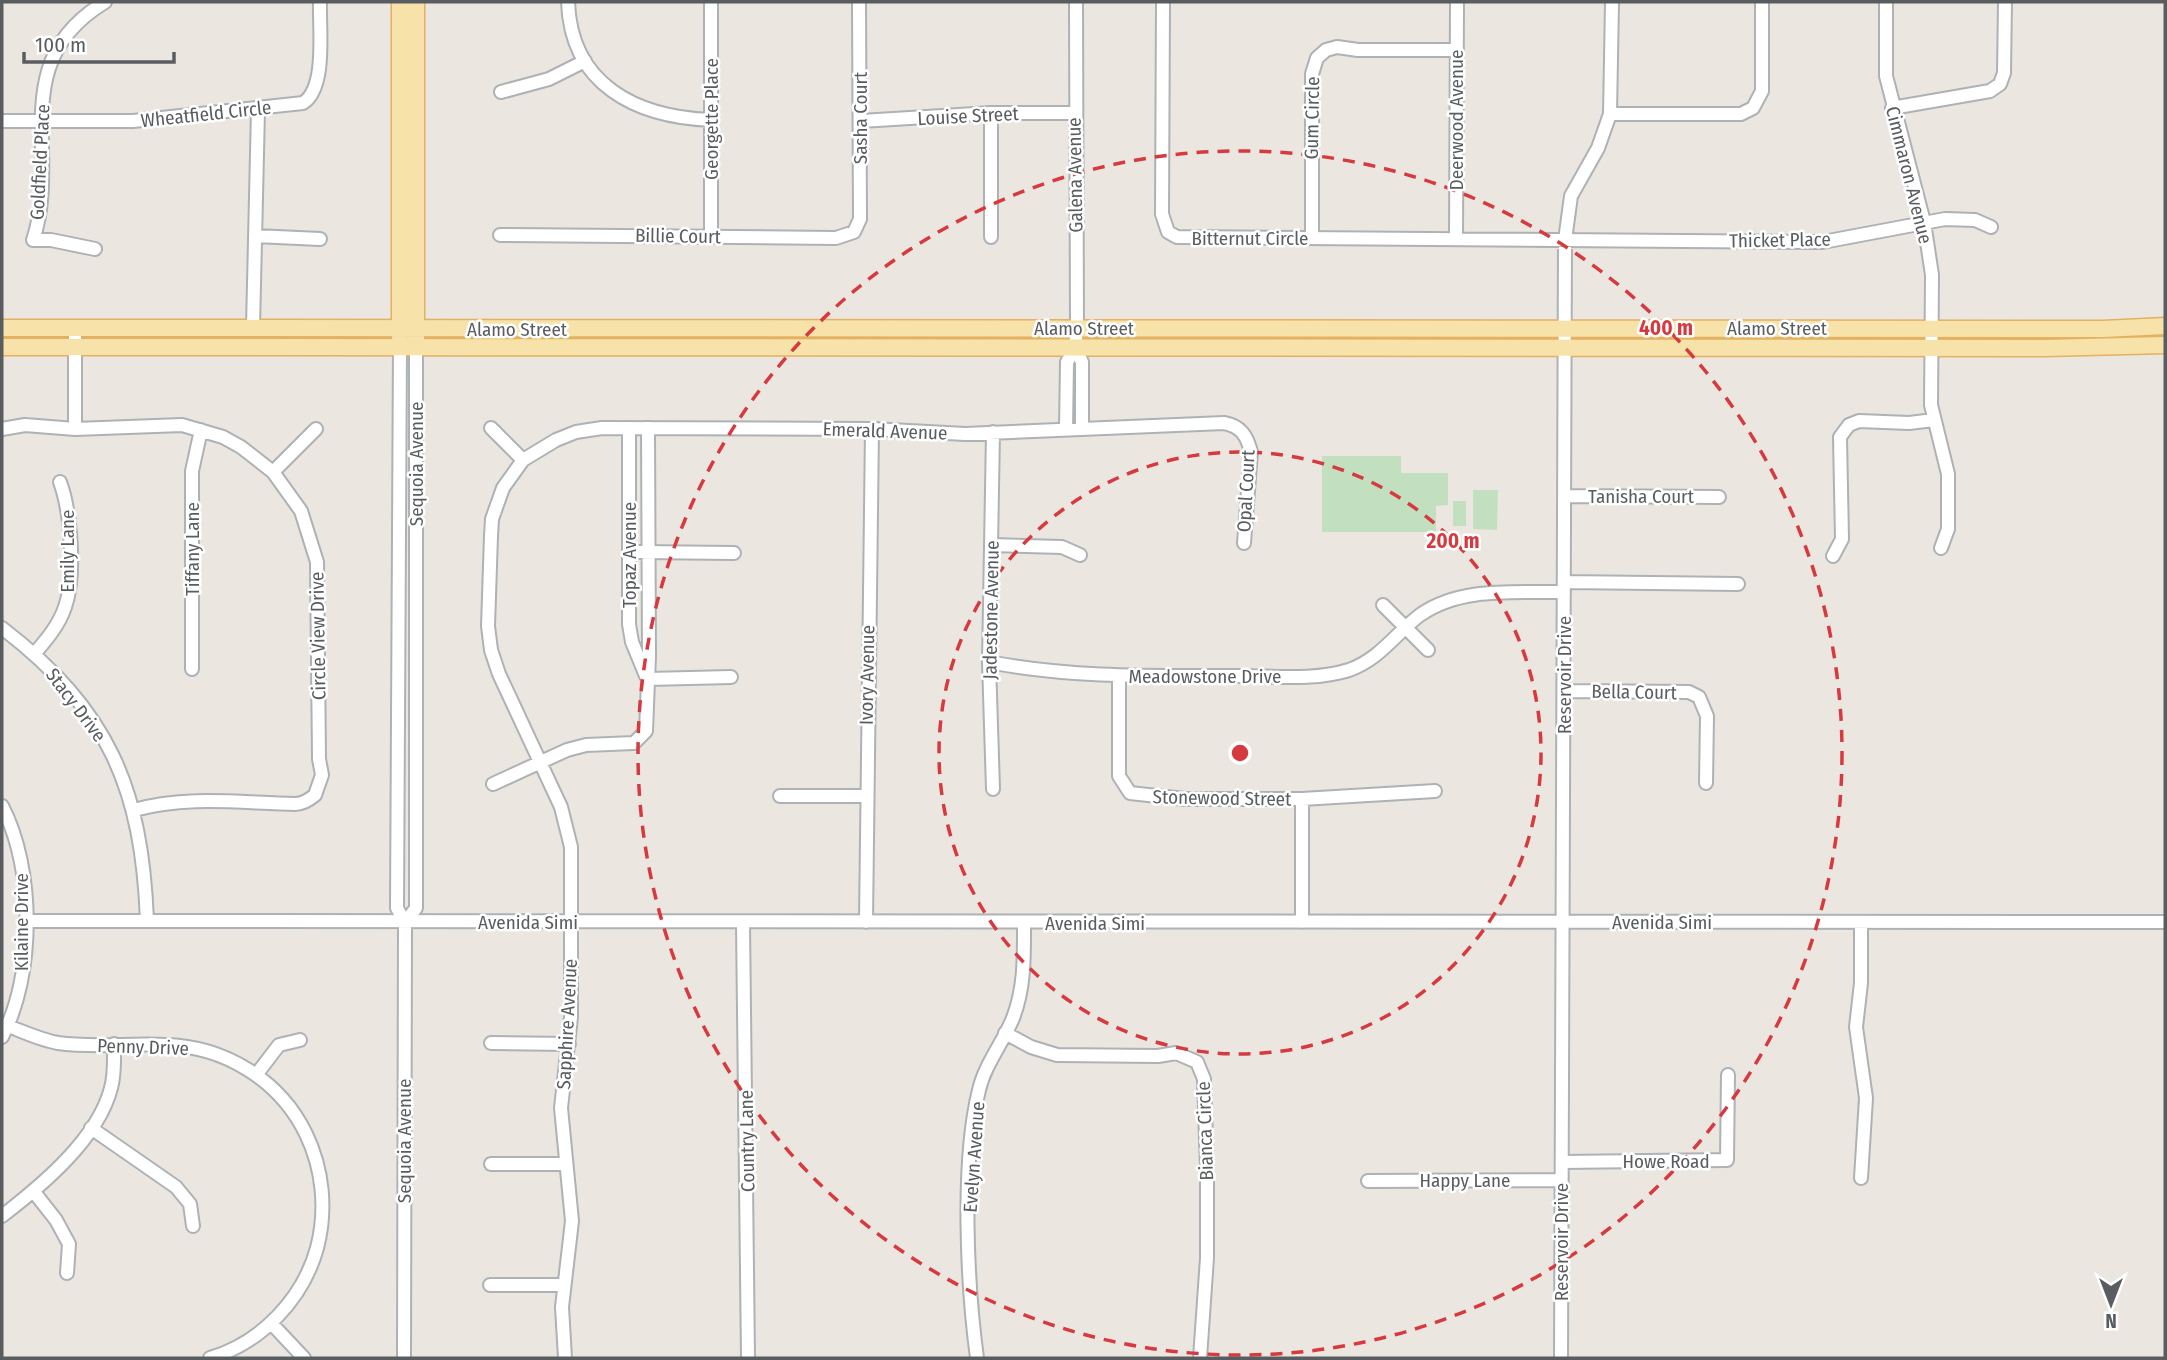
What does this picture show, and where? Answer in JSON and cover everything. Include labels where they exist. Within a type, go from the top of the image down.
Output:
[{"type":"main road","name":"Sequoia Avenue","points":[[400,2],[400,329],[408,346]]},
{"type":"main road","name":"Sequoia Avenue","points":[[408,346],[417,329],[416,2]]},
{"type":"main road","name":"Alamo Street","points":[[2,328],[1932,329],[2165,326]]},
{"type":"main road","name":"Alamo Street","points":[[2,347],[1931,348],[2165,345]]},
{"type":"street","name":"Goldfield Place","points":[[95,249],[51,240],[33,240],[40,219],[41,122],[45,86],[55,51],[81,19],[105,2]]},
{"type":"street","name":"Wheatfield Circle","points":[[2,121],[132,121],[258,110],[303,103],[316,90],[320,2]]},
{"type":"street","points":[[568,2],[575,39],[585,61],[607,87],[637,107],[663,115],[711,120]]},
{"type":"street","name":"Georgette Place","points":[[711,2],[711,237]]},
{"type":"street","name":"Sasha Court","points":[[854,232],[860,219],[859,2]]},
{"type":"street","name":"Galena Avenue","points":[[1066,429],[1067,362],[1075,348],[1077,328],[1074,113],[1076,2]]},
{"type":"street","name":"Bitternut Circle","points":[[1163,2],[1163,223],[1168,232],[1187,239],[1456,237],[1565,240]]},
{"type":"street","name":"Deerwood Avenue","points":[[1456,237],[1457,2]]},
{"type":"street","name":"Reservoir Drive","points":[[1561,1358],[1565,240],[1572,196],[1598,148],[1610,114],[1612,2]]},
{"type":"street","points":[[1610,114],[1741,114],[1753,108],[1760,100],[1762,90],[1762,2]]},
{"type":"street","name":"Cimmaron Avenue","points":[[1886,2],[1886,76],[1892,108],[1924,222],[1932,275],[1934,420],[1948,474],[1948,529],[1941,548]]},
{"type":"street","points":[[1892,108],[1990,91],[2000,84],[2004,73],[2005,2]]},
{"type":"street","name":"Gum Circle","points":[[1312,237],[1312,74],[1317,58],[1326,50],[1337,47],[1358,50],[1456,50]]},
{"type":"street","points":[[501,92],[548,79],[585,61]]},
{"type":"street","points":[[253,327],[258,110]]},
{"type":"street","points":[[991,113],[991,237]]},
{"type":"street","name":"Louise Street","points":[[861,121],[991,113],[1074,113]]},
{"type":"street","name":"Thicket Place","points":[[1565,240],[1823,242],[1924,222],[1962,219],[1991,227]]},
{"type":"street","name":"Billie Court","points":[[500,235],[836,238],[854,232]]},
{"type":"street","points":[[255,236],[320,239]]},
{"type":"street","points":[[75,327],[75,429]]},
{"type":"street","name":"Sequoia Avenue","points":[[405,923],[416,908],[408,346]]},
{"type":"street","name":"Sequoia Avenue","points":[[404,1358],[405,923],[397,908],[408,346]]},
{"type":"street","name":"Galena Avenue","points":[[1075,348],[1082,362],[1082,428]]},
{"type":"street","points":[[1833,556],[1842,539],[1840,437],[1851,424],[1867,420],[1909,423],[1934,420]]},
{"type":"street","name":"Emerald Avenue","points":[[523,460],[576,432],[628,428],[872,429],[965,434],[1082,428],[1207,426],[1224,423],[1239,428],[1248,439]]},
{"type":"street","name":"Circle View Drive","points":[[2,429],[25,425],[75,429],[165,424],[201,430],[241,447],[273,472],[301,511],[317,562],[320,788],[310,799],[297,804],[276,801],[176,801],[134,810]]},
{"type":"street","points":[[491,428],[523,460]]},
{"type":"street","name":"Topaz Avenue","points":[[628,428],[632,642],[648,679]]},
{"type":"street","name":"Topaz Avenue","points":[[493,784],[540,762],[586,745],[626,744],[641,738],[647,723],[648,679],[648,428]]},
{"type":"street","points":[[273,472],[316,429]]},
{"type":"street","name":"Ivory Avenue","points":[[866,922],[865,796],[872,429]]},
{"type":"street","name":"Tiffany Lane","points":[[192,668],[192,471],[201,430]]},
{"type":"street","name":"Jadestone Avenue","points":[[993,432],[989,662],[993,789]]},
{"type":"street","name":"Opal Court","points":[[1244,544],[1251,452],[1248,439]]},
{"type":"street","name":"Sapphire Avenue","points":[[523,460],[503,488],[492,519],[488,626],[499,674],[566,824],[571,847],[569,1044],[561,1108],[572,1221],[564,1285],[562,1332],[565,1358]]},
{"type":"street","name":"Emily Lane","points":[[35,653],[59,621],[69,590],[68,505],[60,482]]},
{"type":"street","name":"Tanisha Court","points":[[1564,496],[1719,497]]},
{"type":"street","points":[[991,545],[1062,547],[1080,555]]},
{"type":"street","points":[[629,552],[734,553]]},
{"type":"street","name":"Meadowstone Drive","points":[[989,662],[1056,673],[1119,676],[1330,675],[1372,659],[1406,627],[1432,608],[1464,596],[1564,587],[1738,584]]},
{"type":"street","points":[[1383,605],[1427,650]]},
{"type":"street","name":"Stacy Drive","points":[[2,628],[35,653],[65,683],[94,722],[118,765],[134,810],[145,864],[147,921]]},
{"type":"street","name":"Stonewood Street","points":[[1119,676],[1119,776],[1130,793],[1185,799],[1302,799],[1435,791]]},
{"type":"street","points":[[648,679],[731,677]]},
{"type":"street","name":"Bella Court","points":[[1565,691],[1689,692],[1699,697],[1707,716],[1706,783]]},
{"type":"street","points":[[780,796],[865,796]]},
{"type":"street","points":[[1302,799],[1302,922]]},
{"type":"street","name":"Kilaine Drive","points":[[2,806],[19,851],[25,921],[23,973],[5,1032]]},
{"type":"street","name":"Avenida Simi","points":[[25,921],[2165,922]]},
{"type":"street","points":[[1861,922],[1861,983],[1856,1027],[1866,1098],[1861,1178]]},
{"type":"street","name":"Country Lane","points":[[743,923],[748,1358]]},
{"type":"street","name":"Evelyn Avenue","points":[[977,1358],[970,1278],[971,1139],[982,1081],[1021,992],[1024,923]]},
{"type":"street","name":"Penny Drive","points":[[5,1032],[55,1042],[196,1048],[228,1059],[256,1075],[282,1098],[303,1128],[318,1164],[323,1197],[321,1229],[311,1265],[294,1297],[271,1323],[246,1342],[210,1358]]},
{"type":"street","name":"Bianca Circle","points":[[1005,1033],[1031,1047],[1057,1055],[1158,1056],[1177,1053],[1197,1062],[1203,1079],[1207,1181],[1207,1258],[1200,1358]]},
{"type":"street","points":[[256,1075],[279,1045],[300,1040]]},
{"type":"street","points":[[491,1043],[569,1044]]},
{"type":"street","points":[[2,1216],[34,1192],[64,1163],[91,1128],[111,1090],[114,1044]]},
{"type":"street","name":"Howe Road","points":[[1562,1162],[1727,1160],[1728,1075]]},
{"type":"street","points":[[91,1128],[176,1187],[190,1204],[193,1226]]},
{"type":"street","points":[[491,1164],[566,1164]]},
{"type":"street","name":"Happy Lane","points":[[1368,1181],[1561,1180]]},
{"type":"street","points":[[34,1192],[56,1220],[69,1244],[67,1273]]},
{"type":"street","points":[[490,1285],[564,1285]]},
{"type":"street","points":[[271,1323],[304,1358]]},
{"type":"green space","points":[[1322,456],[1401,456],[1401,473],[1448,473],[1448,505],[1436,506],[1436,532],[1322,532]]},
{"type":"green space","points":[[1473,490],[1498,490],[1497,530],[1473,529]]},
{"type":"green space","points":[[1453,501],[1466,501],[1466,526],[1453,526]]}]
